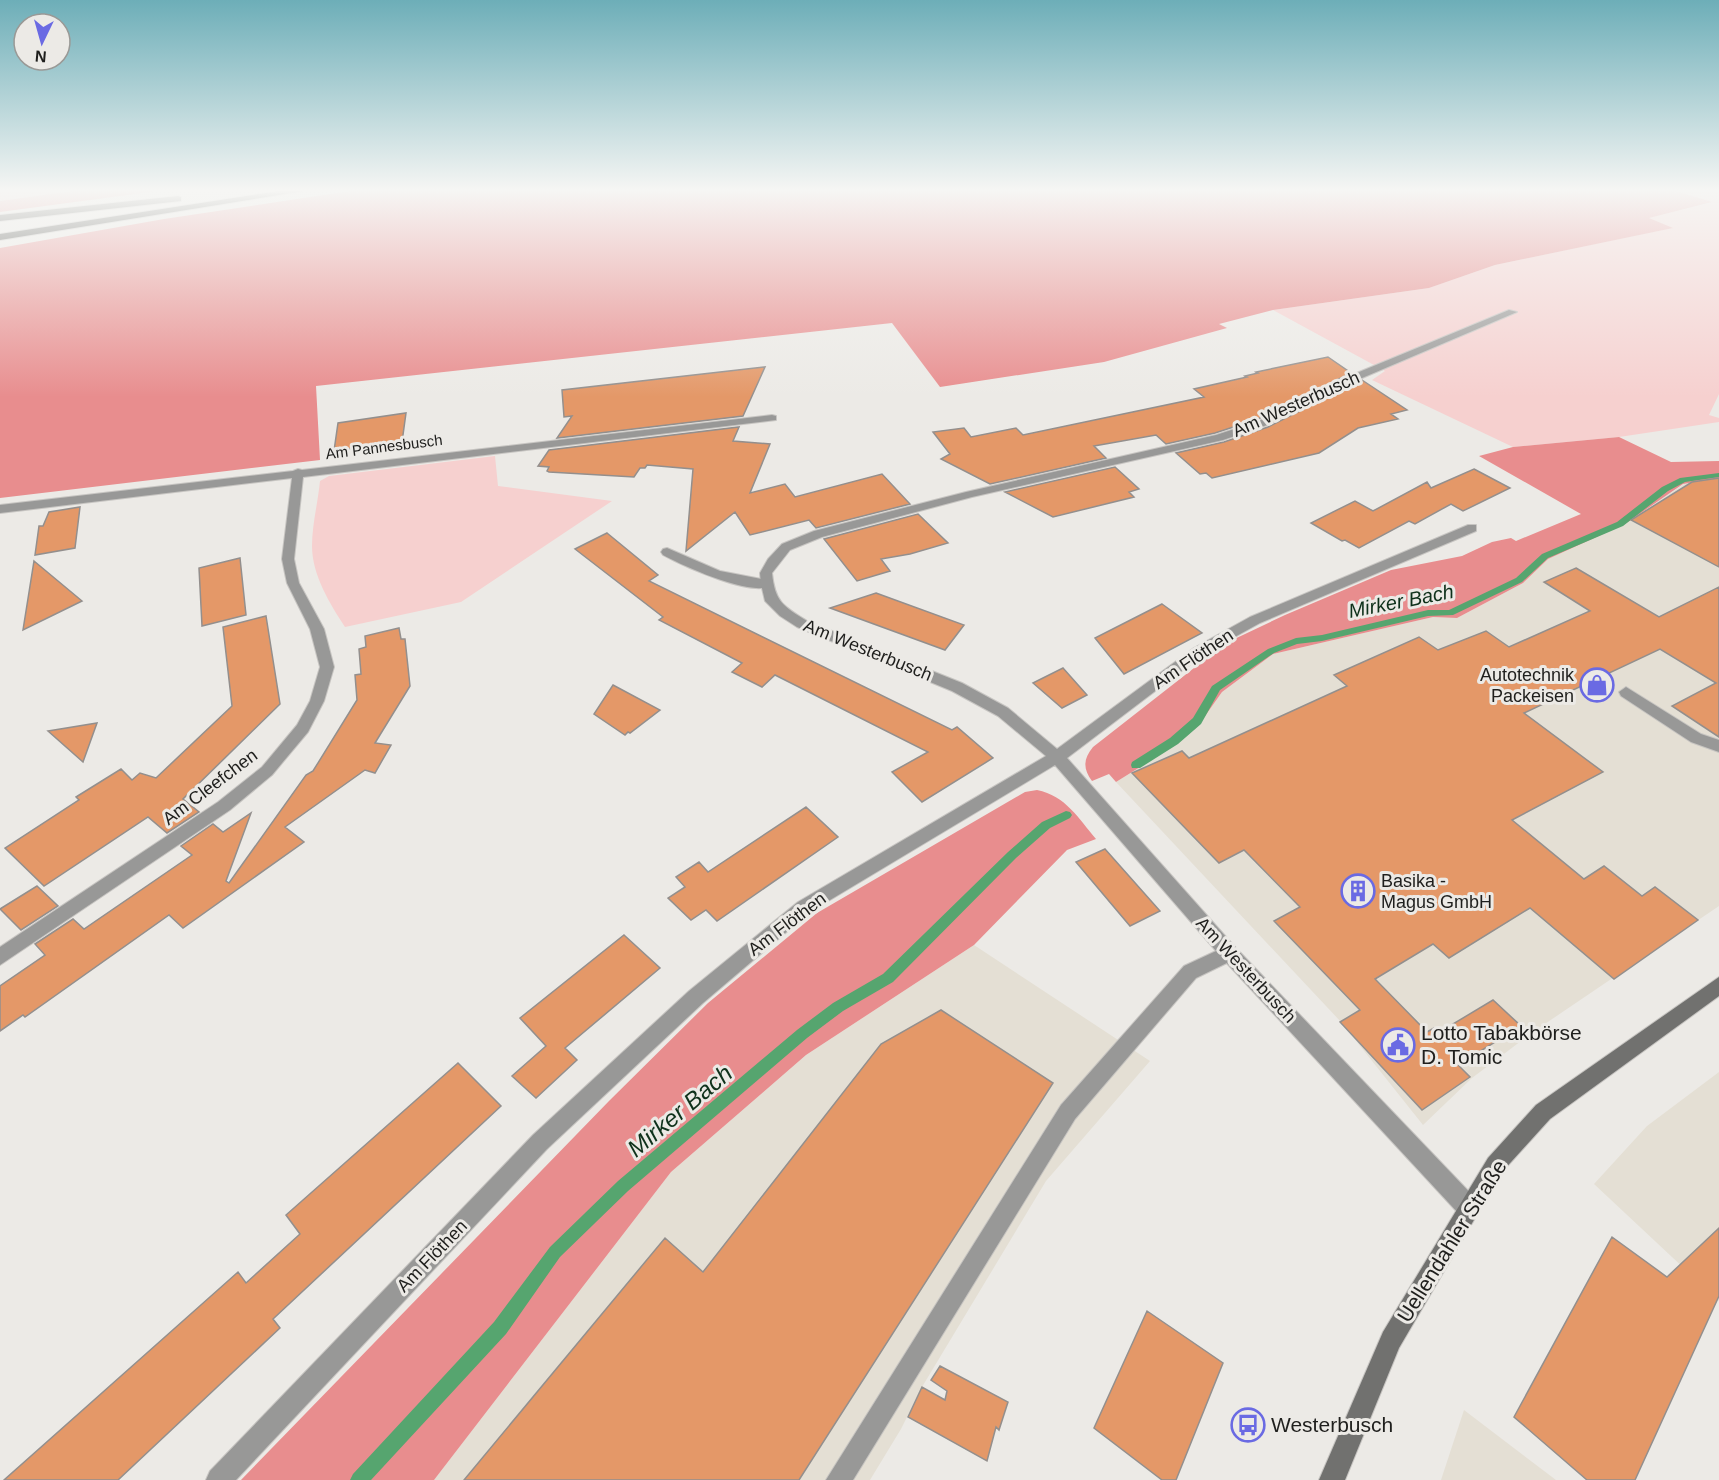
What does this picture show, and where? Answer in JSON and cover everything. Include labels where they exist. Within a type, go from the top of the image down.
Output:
[{"type":"main road","name":"Uellendahler Straße","points":[[1332,1480],[1391,1340],[1495,1165],[1543,1112],[1719,985]]},
{"type":"street","name":"Am Westerbusch","points":[[1468,1207],[1229,953],[1057,757],[1002,712],[957,687],[802,624],[785,613],[770,598],[766,573],[772,562],[786,547],[818,534],[970,494],[1219,438],[1263,423],[1351,379],[1512,312]]},
{"type":"street","name":"Am Pannesbusch","points":[[0,509],[298,472],[772,418]]},
{"type":"street","name":"Am Cleefchen","points":[[0,957],[224,806],[267,771],[303,728],[317,701],[327,667],[317,629],[293,583],[288,559],[298,472]]},
{"type":"street","name":"Am Flöthen","points":[[219,1480],[540,1142],[696,997],[804,907],[1057,757],[1199,651],[1245,625],[1472,528]]},
{"type":"street","points":[[667,552],[683,561],[746,583],[766,584]]},
{"type":"street","points":[[1626,692],[1696,738],[1719,746]]},
{"type":"street","points":[[839,1480],[1068,1112],[1190,972],[1229,953]]},
{"type":"shaded area","points":[[0,258],[1528,258],[1495,265],[1429,288],[1273,310],[1219,324],[1227,328],[1104,362],[940,387],[892,323],[316,386],[320,460],[0,498]]},
{"type":"shaded area","points":[[1528,258],[1719,258],[1719,394],[1709,415],[1719,418],[1719,422],[1619,437],[1513,447],[1372,380],[1385,371],[1273,310],[1429,288],[1495,265]]},
{"type":"shaded area","points":[[1619,437],[1671,462],[1719,461],[1719,478],[1683,484],[1625,524],[1548,559],[1523,583],[1457,618],[1433,617],[1273,654],[1222,692],[1198,726],[1177,744],[1116,782],[1109,774],[1092,781],[1089,777],[1086,760],[1093,747],[1226,643],[1391,570],[1462,556],[1492,542],[1511,538],[1516,541],[1581,514],[1479,456],[1513,447]]},
{"type":"shaded area","points":[[495,456],[498,486],[612,501],[461,602],[345,627],[323,589],[313,557],[313,530],[320,481],[329,476]]},
{"type":"shaded area","points":[[1719,478],[1719,906],[1533,1032],[1472,1078],[1423,1125],[1341,1022],[1116,782],[1177,744],[1198,726],[1222,692],[1273,654],[1433,617],[1457,618],[1523,583],[1548,559],[1625,524],[1684,484]]},
{"type":"shaded area","points":[[1037,790],[1056,797],[1064,803],[1096,839],[1067,850],[974,945],[806,1055],[671,1172],[434,1480],[241,1480],[609,1101],[708,1003],[817,913],[1025,792]]},
{"type":"shaded area","points":[[974,945],[1150,1061],[1046,1181],[922,1387],[901,1429],[870,1480],[434,1480],[671,1172],[806,1055]]},
{"type":"shaded area","points":[[1719,1072],[1719,1301],[1594,1184],[1647,1126]]},
{"type":"shaded area","points":[[1464,1410],[1556,1480],[1441,1480]]},
{"type":"building","points":[[1328,357],[1351,373],[1258,419],[1215,433],[1166,444],[1156,435],[1094,446],[1106,458],[990,484],[941,459],[950,454],[933,432],[964,428],[971,437],[1016,428],[1023,435],[1204,397],[1194,389],[1247,377],[1245,376],[1258,373],[1256,372]]},
{"type":"building","points":[[765,367],[743,416],[557,438],[572,416],[564,417],[562,390]]},
{"type":"building","points":[[1362,380],[1407,410],[1391,414],[1398,419],[1358,428],[1319,453],[1212,478],[1206,473],[1200,474],[1176,453],[1224,442],[1268,427]]},
{"type":"building","points":[[406,413],[402,442],[334,451],[338,423]]},
{"type":"building","points":[[739,427],[733,441],[770,444],[750,493],[785,484],[795,497],[882,474],[910,504],[816,528],[809,520],[750,535],[735,512],[686,551],[693,469],[647,465],[645,468],[640,468],[634,477],[549,472],[547,471],[549,467],[538,466],[549,450]]},
{"type":"building","points":[[1115,467],[1139,489],[1129,492],[1134,497],[1053,517],[1005,492]]},
{"type":"building","points":[[1474,469],[1510,488],[1463,511],[1451,504],[1415,524],[1409,521],[1359,548],[1311,523],[1355,501],[1373,511],[1427,482],[1431,488]]},
{"type":"building","points":[[1719,478],[1719,567],[1631,520],[1692,482]]},
{"type":"building","points":[[80,507],[75,548],[35,555],[39,526],[43,526],[49,512]]},
{"type":"building","points":[[918,514],[948,543],[910,554],[881,559],[890,571],[857,581],[824,539]]},
{"type":"building","points":[[607,533],[658,575],[649,581],[952,730],[957,727],[993,758],[922,802],[892,772],[928,752],[775,675],[762,687],[732,672],[742,663],[659,620],[663,617],[575,549]]},
{"type":"building","points":[[240,558],[246,615],[202,626],[199,568]]},
{"type":"building","points":[[34,561],[82,601],[23,630]]},
{"type":"building","points":[[1576,568],[1659,617],[1719,587],[1719,737],[1672,706],[1716,683],[1660,649],[1524,713],[1603,772],[1512,820],[1584,879],[1604,866],[1642,896],[1655,887],[1698,920],[1614,979],[1530,908],[1449,958],[1433,944],[1375,979],[1427,1032],[1434,1028],[1438,1033],[1493,1000],[1521,1026],[1458,1065],[1470,1077],[1422,1110],[1340,1022],[1360,1010],[1274,921],[1300,907],[1244,850],[1219,863],[1132,773],[1182,751],[1189,758],[1347,686],[1334,675],[1419,637],[1438,650],[1486,631],[1509,647],[1590,611],[1544,582]]},
{"type":"building","points":[[876,593],[964,625],[945,650],[830,608]]},
{"type":"building","points":[[1162,604],[1202,633],[1124,674],[1095,638]]},
{"type":"building","points":[[266,616],[280,704],[183,799],[199,812],[167,833],[148,817],[44,886],[5,848],[79,800],[76,797],[121,769],[132,780],[140,773],[156,778],[232,706],[223,627]]},
{"type":"building","points":[[399,628],[401,639],[405,639],[410,686],[375,743],[391,745],[375,773],[365,770],[285,827],[304,842],[183,928],[169,915],[25,1017],[23,1015],[0,1031],[0,986],[45,955],[35,944],[73,919],[84,929],[192,855],[181,846],[213,824],[223,832],[251,813],[226,881],[229,883],[306,775],[313,771],[357,700],[355,675],[361,674],[359,649],[366,647],[365,636]]},
{"type":"building","points":[[1063,668],[1087,695],[1062,708],[1033,683]]},
{"type":"building","points":[[613,685],[660,710],[625,735],[594,714]]},
{"type":"building","points":[[97,723],[83,762],[48,731]]},
{"type":"building","points":[[806,807],[838,837],[717,921],[706,910],[691,920],[668,898],[685,887],[676,877],[699,862],[708,872]]},
{"type":"building","points":[[1105,849],[1160,911],[1130,926],[1076,862]]},
{"type":"building","points":[[37,886],[58,906],[21,930],[0,909]]},
{"type":"building","points":[[624,935],[660,968],[565,1048],[577,1060],[536,1098],[512,1076],[546,1046],[520,1018]]},
{"type":"building","points":[[941,1010],[1053,1083],[799,1480],[464,1480],[665,1238],[703,1272],[881,1044]]},
{"type":"building","points":[[458,1063],[501,1106],[273,1319],[280,1328],[118,1480],[4,1480],[238,1272],[246,1283],[300,1234],[286,1215]]},
{"type":"building","points":[[1719,1228],[1719,1296],[1635,1480],[1587,1480],[1514,1417],[1612,1237],[1667,1277]]},
{"type":"building","points":[[1147,1311],[1223,1363],[1176,1480],[1162,1480],[1094,1428]]},
{"type":"building","points":[[940,1366],[1008,1402],[999,1430],[996,1427],[987,1461],[908,1417],[922,1387],[945,1400],[947,1391],[931,1380]]},
{"type":"waterway","name":"Mirker Bach","points":[[1136,765],[1174,741],[1197,721],[1216,688],[1271,651],[1296,641],[1322,638],[1428,613],[1450,613],[1519,580],[1545,556],[1620,524],[1665,489],[1683,480],[1719,475]]},
{"type":"waterway","name":"Mirker Bach","points":[[359,1480],[500,1328],[555,1252],[623,1186],[802,1034],[838,1007],[888,978],[1012,855],[1046,825],[1066,815]]},
{"type":"place","name":"Autotechnik Packeisen","points":[[1597,685]]},
{"type":"place","name":"Basika - Magus GmbH","points":[[1358,891]]},
{"type":"place","name":"Lotto Tabakbörse D. Tomic","points":[[1398,1045]]},
{"type":"place","name":"Westerbusch","points":[[1248,1425]]}]
